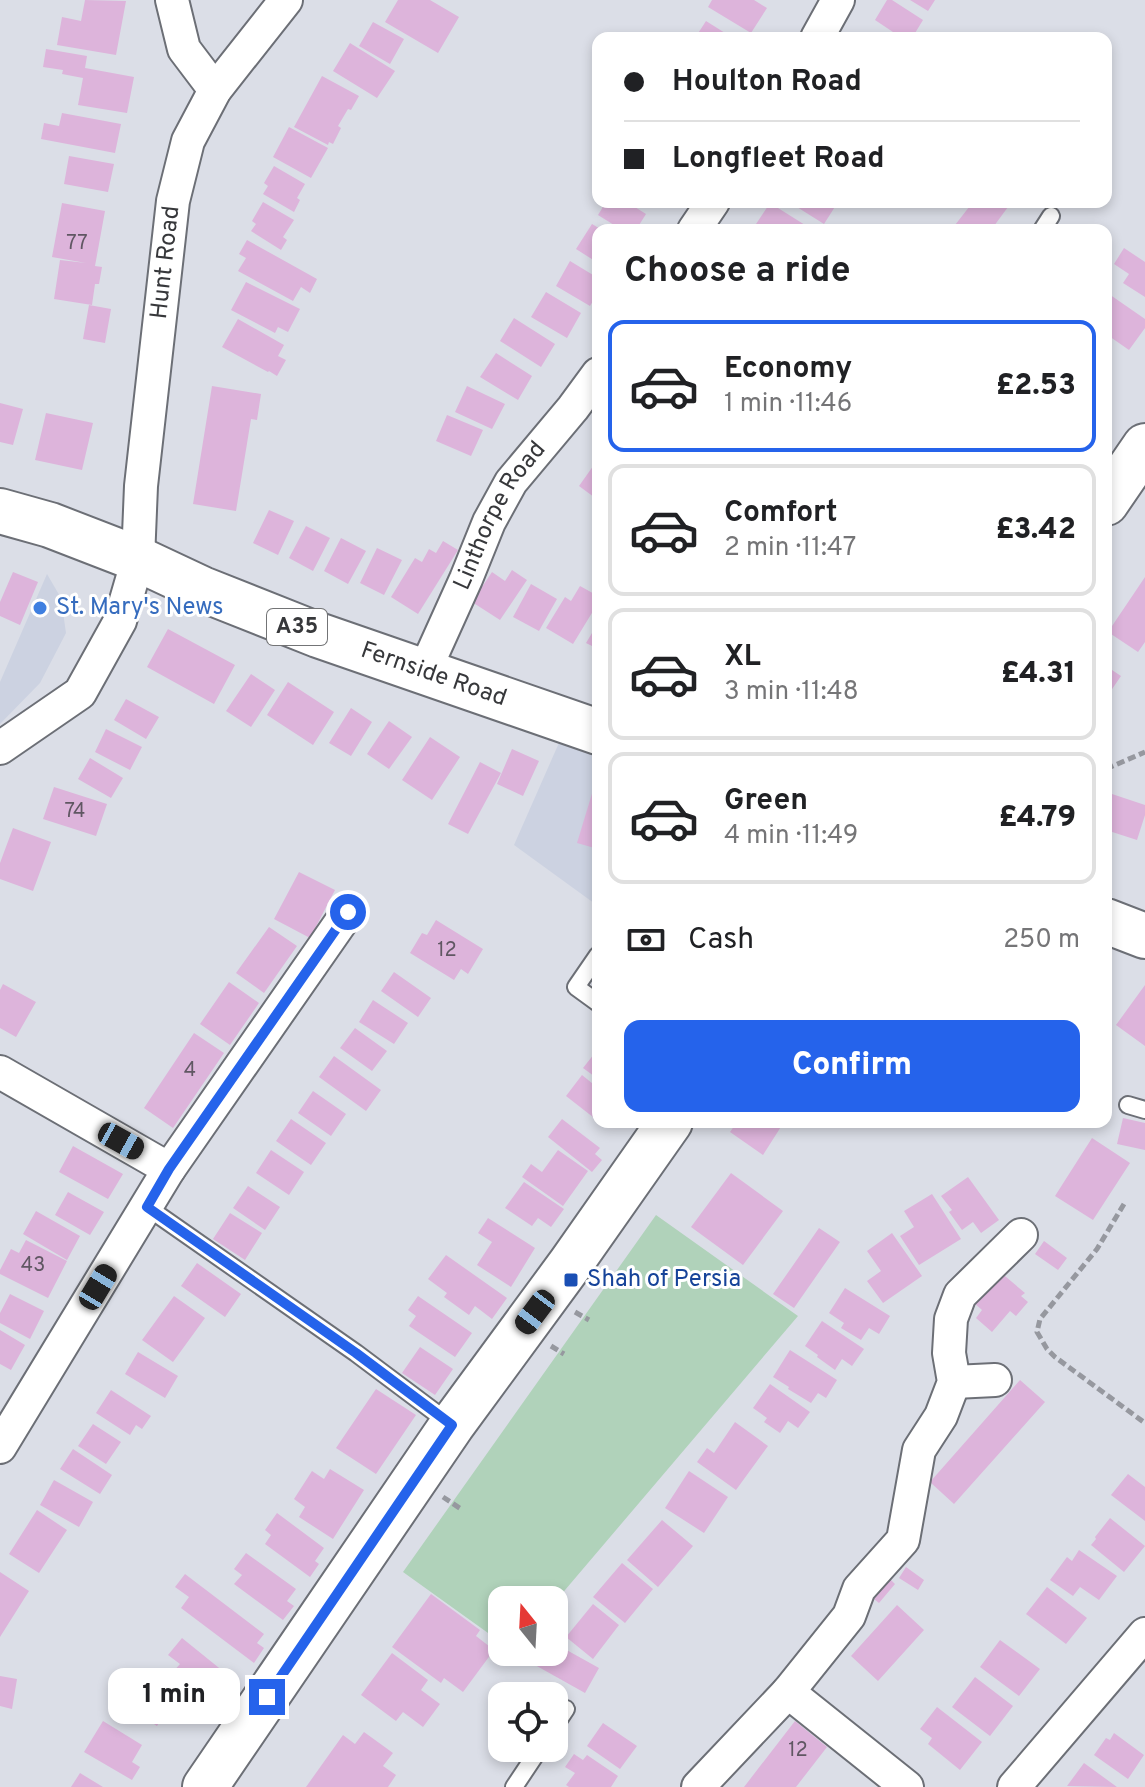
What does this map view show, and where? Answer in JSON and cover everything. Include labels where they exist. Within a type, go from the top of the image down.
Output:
[{"type":"main road","points":[[1112,494],[1145,446]]},
{"type":"main road","name":"Fernside Road","points":[[0,511],[50,525],[138,559],[202,589],[318,635],[592,730]]},
{"type":"main road","points":[[1112,923],[1145,936]]},
{"type":"main road","points":[[205,1787],[452,1425],[666,1128]]},
{"type":"street","points":[[172,0],[184,49],[215,90]]},
{"type":"street","name":"Hunt Road","points":[[0,748],[80,693],[120,621],[138,559],[141,486],[173,201],[188,141],[215,90],[286,0]]},
{"type":"street","points":[[820,32],[838,0]]},
{"type":"street","name":"Linthorpe Road","points":[[424,672],[489,522],[511,482],[592,382]]},
{"type":"street","points":[[0,1447],[169,1169],[348,912]]},
{"type":"street","points":[[0,1072],[169,1169]]},
{"type":"street","points":[[698,1787],[788,1692],[849,1616],[859,1589],[903,1540],[919,1450],[941,1416],[954,1382],[949,1353],[951,1319],[960,1295],[1021,1235]]},
{"type":"street","points":[[954,1382],[995,1380]]},
{"type":"street","points":[[1014,1787],[1145,1634]]},
{"type":"street","points":[[788,1692],[907,1787]]},
{"type":"lane","points":[[592,964],[576,987],[592,999]]},
{"type":"lane","points":[[1128,1105],[1145,1110]]},
{"type":"lane","points":[[147,1207],[356,1353],[452,1425]]},
{"type":"lane","points":[[514,1787],[531,1762]]},
{"type":"path","points":[[1112,766],[1145,752]]},
{"type":"path","points":[[1124,1204],[1097,1249],[1040,1319],[1037,1332],[1055,1357],[1145,1423]]},
{"type":"shaded area","points":[[47,574],[61,598],[66,633],[40,683],[0,724],[0,682]]},
{"type":"shaded area","points":[[562,736],[592,747],[592,902],[514,845]]},
{"type":"green space","points":[[656,1215],[798,1316],[568,1587],[488,1586],[488,1633],[403,1572]]},
{"type":"building","points":[[85,0],[126,1],[116,55],[57,45],[62,17],[81,21]]},
{"type":"building","points":[[398,0],[430,0],[459,17],[438,53],[385,22]]},
{"type":"building","points":[[712,0],[754,0],[767,8],[749,32],[708,7]]},
{"type":"building","points":[[887,0],[892,0],[923,20],[916,32],[893,32],[875,20]]},
{"type":"building","points":[[910,0],[935,0],[928,11]]},
{"type":"building","points":[[706,21],[723,32],[699,32]]},
{"type":"building","points":[[373,22],[404,39],[390,64],[359,46]]},
{"type":"building","points":[[350,43],[395,71],[377,98],[333,71]]},
{"type":"building","points":[[46,49],[87,56],[85,68],[134,77],[127,113],[78,105],[83,78],[62,74],[63,70],[43,67]]},
{"type":"building","points":[[322,76],[359,96],[338,126],[341,128],[333,144],[329,142],[328,145],[294,127]]},
{"type":"building","points":[[62,113],[121,124],[115,153],[41,139],[44,123],[59,126]]},
{"type":"building","points":[[289,127],[328,148],[311,178],[273,157]]},
{"type":"building","points":[[69,156],[114,164],[108,192],[64,184]]},
{"type":"building","points":[[274,166],[305,184],[294,212],[263,194],[268,186],[264,183]]},
{"type":"building","points":[[263,202],[294,220],[283,237],[287,240],[281,250],[251,231],[256,224],[252,221]]},
{"type":"building","points":[[62,203],[105,211],[95,266],[102,267],[99,284],[95,284],[92,305],[54,299],[60,260],[86,263],[52,257]]},
{"type":"building","points":[[602,208],[636,208],[646,214],[640,224],[612,224],[598,215]]},
{"type":"building","points":[[767,208],[778,208],[803,224],[756,224]]},
{"type":"building","points":[[799,208],[834,208],[824,224]]},
{"type":"building","points":[[968,208],[1007,208],[995,224],[956,224]]},
{"type":"building","points":[[592,224],[592,259],[576,249]]},
{"type":"building","points":[[247,240],[317,279],[310,293],[301,287],[293,301],[238,271],[246,258],[239,254]]},
{"type":"building","points":[[1124,248],[1145,262],[1145,297],[1123,283],[1129,274],[1114,264]]},
{"type":"building","points":[[570,261],[592,274],[592,303],[590,306],[556,286]]},
{"type":"building","points":[[246,282],[300,309],[288,332],[278,327],[275,333],[231,310]]},
{"type":"building","points":[[546,292],[581,313],[567,338],[531,317]]},
{"type":"building","points":[[1112,296],[1145,319],[1145,328],[1129,350],[1112,338]]},
{"type":"building","points":[[89,305],[111,309],[105,343],[83,339]]},
{"type":"building","points":[[514,318],[555,344],[541,367],[500,341]]},
{"type":"building","points":[[238,319],[284,345],[278,356],[286,360],[277,376],[222,347]]},
{"type":"building","points":[[496,353],[532,376],[518,400],[480,377]]},
{"type":"building","points":[[212,386],[261,394],[257,420],[251,419],[236,511],[193,504]]},
{"type":"building","points":[[467,386],[505,404],[492,429],[455,412]]},
{"type":"building","points":[[0,403],[23,409],[13,445],[0,442]]},
{"type":"building","points":[[46,413],[93,423],[82,470],[35,460]]},
{"type":"building","points":[[447,415],[483,430],[471,456],[436,441]]},
{"type":"building","points":[[592,468],[592,496],[579,486]]},
{"type":"building","points":[[269,510],[294,521],[278,555],[253,543]]},
{"type":"building","points":[[306,526],[330,538],[313,571],[289,558]]},
{"type":"building","points":[[341,538],[366,551],[348,584],[324,571]]},
{"type":"building","points":[[443,541],[458,550],[418,614],[391,597],[415,558],[422,562],[429,549],[436,553]]},
{"type":"building","points":[[377,548],[402,560],[384,595],[360,583]]},
{"type":"building","points":[[512,570],[527,580],[500,620],[472,602],[492,572],[505,581]]},
{"type":"building","points":[[13,572],[38,582],[20,625],[0,616],[0,602]]},
{"type":"building","points":[[1145,577],[1145,642],[1138,652],[1112,635],[1112,626]]},
{"type":"building","points":[[531,584],[557,599],[539,631],[513,617]]},
{"type":"building","points":[[580,586],[592,593],[592,613],[573,644],[546,628],[565,597],[571,601]]},
{"type":"building","points":[[168,629],[235,665],[214,704],[147,667]]},
{"type":"building","points":[[1112,670],[1121,676],[1112,689]]},
{"type":"building","points":[[251,674],[275,690],[251,727],[226,711]]},
{"type":"building","points":[[288,682],[334,712],[313,745],[267,715]]},
{"type":"building","points":[[126,699],[159,717],[146,739],[114,720]]},
{"type":"building","points":[[351,708],[372,722],[351,756],[329,743]]},
{"type":"building","points":[[389,721],[412,737],[389,769],[367,754]]},
{"type":"building","points":[[106,729],[142,747],[130,770],[95,752]]},
{"type":"building","points":[[430,737],[460,757],[432,800],[402,780]]},
{"type":"building","points":[[512,749],[539,761],[523,796],[497,784]]},
{"type":"building","points":[[90,758],[123,778],[111,798],[78,779]]},
{"type":"building","points":[[480,762],[501,773],[468,834],[448,824]]},
{"type":"building","points":[[54,787],[107,804],[96,836],[43,819]]},
{"type":"building","points":[[592,794],[592,847],[577,843]]},
{"type":"building","points":[[1112,794],[1145,805],[1137,840],[1112,832]]},
{"type":"building","points":[[13,828],[51,842],[33,891],[0,879],[0,863]]},
{"type":"building","points":[[299,872],[335,890],[310,938],[274,919]]},
{"type":"building","points":[[436,920],[483,949],[468,974],[461,969],[454,980],[410,953],[422,933],[427,935]]},
{"type":"building","points":[[269,927],[297,946],[264,993],[236,973]]},
{"type":"building","points":[[394,972],[431,998],[418,1017],[381,991]]},
{"type":"building","points":[[229,982],[259,1003],[230,1045],[200,1024]]},
{"type":"building","points":[[3,984],[36,1002],[16,1037],[0,1028],[0,990]]},
{"type":"building","points":[[1145,985],[1145,1046],[1116,1025]]},
{"type":"building","points":[[373,1000],[408,1023],[394,1044],[359,1022]]},
{"type":"building","points":[[355,1028],[387,1051],[372,1071],[340,1048]]},
{"type":"building","points":[[194,1033],[224,1053],[173,1128],[144,1108]]},
{"type":"building","points":[[334,1056],[381,1090],[366,1111],[319,1077]]},
{"type":"building","points":[[592,1057],[592,1075],[583,1068]]},
{"type":"building","points":[[582,1075],[592,1083],[592,1116],[566,1096]]},
{"type":"building","points":[[313,1091],[346,1114],[331,1136],[298,1113]]},
{"type":"building","points":[[1123,1118],[1145,1123],[1145,1150],[1117,1144]]},
{"type":"building","points":[[291,1119],[326,1143],[311,1165],[276,1141]]},
{"type":"building","points":[[562,1119],[600,1148],[595,1154],[602,1160],[592,1172],[548,1137]]},
{"type":"building","points":[[733,1128],[780,1128],[763,1155],[730,1132]]},
{"type":"building","points":[[1092,1138],[1130,1163],[1093,1220],[1055,1196]]},
{"type":"building","points":[[73,1146],[123,1174],[108,1199],[59,1172]]},
{"type":"building","points":[[271,1150],[304,1172],[289,1195],[256,1173]]},
{"type":"building","points":[[558,1150],[588,1171],[563,1206],[522,1177],[531,1164],[542,1172]]},
{"type":"building","points":[[731,1173],[783,1211],[743,1265],[691,1227]]},
{"type":"building","points":[[968,1177],[999,1220],[981,1233],[973,1222],[962,1230],[941,1196]]},
{"type":"building","points":[[524,1182],[564,1209],[551,1227],[538,1218],[532,1226],[505,1208]]},
{"type":"building","points":[[248,1186],[280,1207],[265,1230],[233,1208]]},
{"type":"building","points":[[68,1192],[104,1212],[90,1235],[55,1215]]},
{"type":"building","points":[[932,1194],[961,1239],[919,1265],[900,1236],[914,1227],[904,1211]]},
{"type":"building","points":[[36,1211],[80,1236],[67,1260],[23,1234]]},
{"type":"building","points":[[230,1213],[262,1233],[245,1260],[213,1239]]},
{"type":"building","points":[[488,1218],[535,1248],[511,1287],[477,1265],[492,1242],[478,1233]]},
{"type":"building","points":[[819,1228],[840,1242],[794,1308],[773,1294]]},
{"type":"building","points":[[892,1233],[922,1276],[883,1303],[867,1281],[881,1271],[867,1251]]},
{"type":"building","points":[[26,1240],[67,1261],[48,1298],[0,1274],[11,1249],[19,1253]]},
{"type":"building","points":[[1044,1241],[1067,1258],[1058,1270],[1035,1254]]},
{"type":"building","points":[[446,1255],[507,1298],[492,1319],[475,1306],[469,1315],[444,1297],[447,1293],[428,1279]]},
{"type":"building","points":[[197,1263],[241,1294],[225,1317],[181,1286]]},
{"type":"building","points":[[999,1271],[1025,1293],[1021,1296],[1028,1302],[1016,1316],[1010,1311],[992,1332],[976,1318],[982,1310],[973,1302]]},
{"type":"building","points":[[845,1288],[890,1316],[879,1334],[869,1328],[861,1340],[841,1328],[844,1323],[829,1313]]},
{"type":"building","points":[[10,1294],[44,1311],[30,1339],[0,1323],[0,1313]]},
{"type":"building","points":[[174,1296],[205,1318],[173,1362],[142,1340]]},
{"type":"building","points":[[418,1296],[472,1333],[455,1357],[409,1326],[416,1316],[408,1310]]},
{"type":"building","points":[[822,1321],[864,1349],[852,1366],[842,1359],[835,1370],[805,1346]]},
{"type":"building","points":[[0,1330],[25,1345],[11,1370],[0,1364]]},
{"type":"building","points":[[420,1347],[453,1369],[435,1395],[402,1373]]},
{"type":"building","points":[[790,1350],[837,1380],[826,1398],[818,1393],[811,1403],[773,1377]]},
{"type":"building","points":[[138,1352],[178,1376],[165,1398],[125,1374]]},
{"type":"building","points":[[1020,1380],[1045,1402],[954,1504],[930,1482]]},
{"type":"building","points":[[770,1384],[810,1412],[798,1428],[788,1421],[780,1433],[764,1422],[767,1418],[753,1408]]},
{"type":"building","points":[[376,1389],[416,1415],[376,1474],[336,1448]]},
{"type":"building","points":[[111,1390],[151,1416],[142,1429],[136,1425],[130,1435],[96,1413]]},
{"type":"building","points":[[735,1422],[768,1446],[736,1490],[697,1462],[707,1448],[714,1453]]},
{"type":"building","points":[[93,1424],[121,1442],[106,1464],[78,1446]]},
{"type":"building","points":[[73,1449],[112,1475],[100,1494],[60,1469]]},
{"type":"building","points":[[330,1469],[364,1490],[333,1539],[299,1517],[305,1507],[294,1499],[312,1471],[324,1479]]},
{"type":"building","points":[[689,1471],[728,1497],[704,1533],[665,1508]]},
{"type":"building","points":[[1128,1474],[1145,1487],[1145,1521],[1111,1495]]},
{"type":"building","points":[[54,1480],[93,1502],[79,1527],[40,1505]]},
{"type":"building","points":[[37,1510],[67,1530],[39,1573],[9,1554]]},
{"type":"building","points":[[277,1513],[324,1548],[315,1561],[319,1564],[310,1577],[265,1544],[271,1535],[265,1530]]},
{"type":"building","points":[[1110,1518],[1145,1546],[1124,1572],[1091,1545]]},
{"type":"building","points":[[662,1520],[693,1546],[658,1587],[627,1560]]},
{"type":"building","points":[[1079,1550],[1117,1576],[1099,1600],[1080,1587],[1073,1596],[1050,1580],[1067,1557],[1072,1561]]},
{"type":"building","points":[[246,1553],[296,1589],[287,1601],[294,1606],[283,1620],[234,1584],[242,1575],[234,1569]]},
{"type":"building","points":[[622,1563],[653,1589],[625,1623],[593,1597]]},
{"type":"building","points":[[906,1567],[924,1580],[918,1590],[899,1578]]},
{"type":"building","points":[[0,1572],[29,1591],[0,1637]]},
{"type":"building","points":[[185,1574],[264,1634],[257,1643],[264,1648],[254,1663],[181,1608],[189,1597],[175,1587]]},
{"type":"building","points":[[886,1575],[895,1584],[879,1603],[869,1595]]},
{"type":"building","points":[[1047,1587],[1087,1618],[1066,1644],[1026,1614]]},
{"type":"building","points":[[431,1594],[480,1630],[476,1636],[488,1645],[488,1658],[463,1692],[444,1678],[441,1683],[392,1647]]},
{"type":"building","points":[[593,1604],[619,1625],[593,1659],[568,1639]]},
{"type":"building","points":[[897,1605],[924,1630],[878,1681],[851,1656]]},
{"type":"building","points":[[182,1638],[234,1680],[225,1691],[231,1696],[224,1705],[218,1700],[213,1706],[172,1673],[180,1664],[168,1655]]},
{"type":"building","points":[[1000,1640],[1040,1669],[1019,1696],[980,1667]]},
{"type":"building","points":[[568,1651],[599,1668],[585,1693],[537,1666],[568,1666]]},
{"type":"building","points":[[392,1653],[428,1680],[421,1690],[440,1704],[423,1727],[403,1712],[396,1721],[361,1695]]},
{"type":"building","points":[[135,1672],[182,1702],[172,1718],[165,1713],[157,1726],[117,1700]]},
{"type":"building","points":[[0,1676],[17,1679],[12,1709],[0,1706]]},
{"type":"building","points":[[975,1677],[1013,1706],[990,1736],[952,1707]]},
{"type":"building","points":[[937,1707],[982,1742],[960,1770],[928,1744],[932,1738],[920,1729]]},
{"type":"building","points":[[103,1721],[142,1745],[132,1762],[140,1767],[132,1780],[84,1752]]},
{"type":"building","points":[[795,1721],[827,1747],[796,1787],[744,1787]]},
{"type":"building","points":[[603,1723],[637,1746],[620,1769],[587,1746]]},
{"type":"building","points":[[364,1732],[393,1753],[383,1766],[396,1775],[388,1787],[306,1787],[343,1735],[355,1744]]},
{"type":"building","points":[[1114,1733],[1144,1755],[1128,1779],[1094,1755],[1106,1738],[1110,1740]]},
{"type":"building","points":[[574,1754],[583,1760],[587,1755],[618,1776],[611,1787],[566,1785],[575,1773],[565,1767]]},
{"type":"building","points":[[1084,1763],[1117,1787],[1067,1786]]},
{"type":"building","points":[[80,1773],[103,1787],[71,1787]]},
{"type":"place","name":"St. Mary's News","points":[[40,608]]},
{"type":"place","name":"Shah of Persia","points":[[571,1280]]},
{"type":"route","points":[[267,1697],[452,1425],[356,1353],[147,1207],[169,1169],[348,912]]}]
